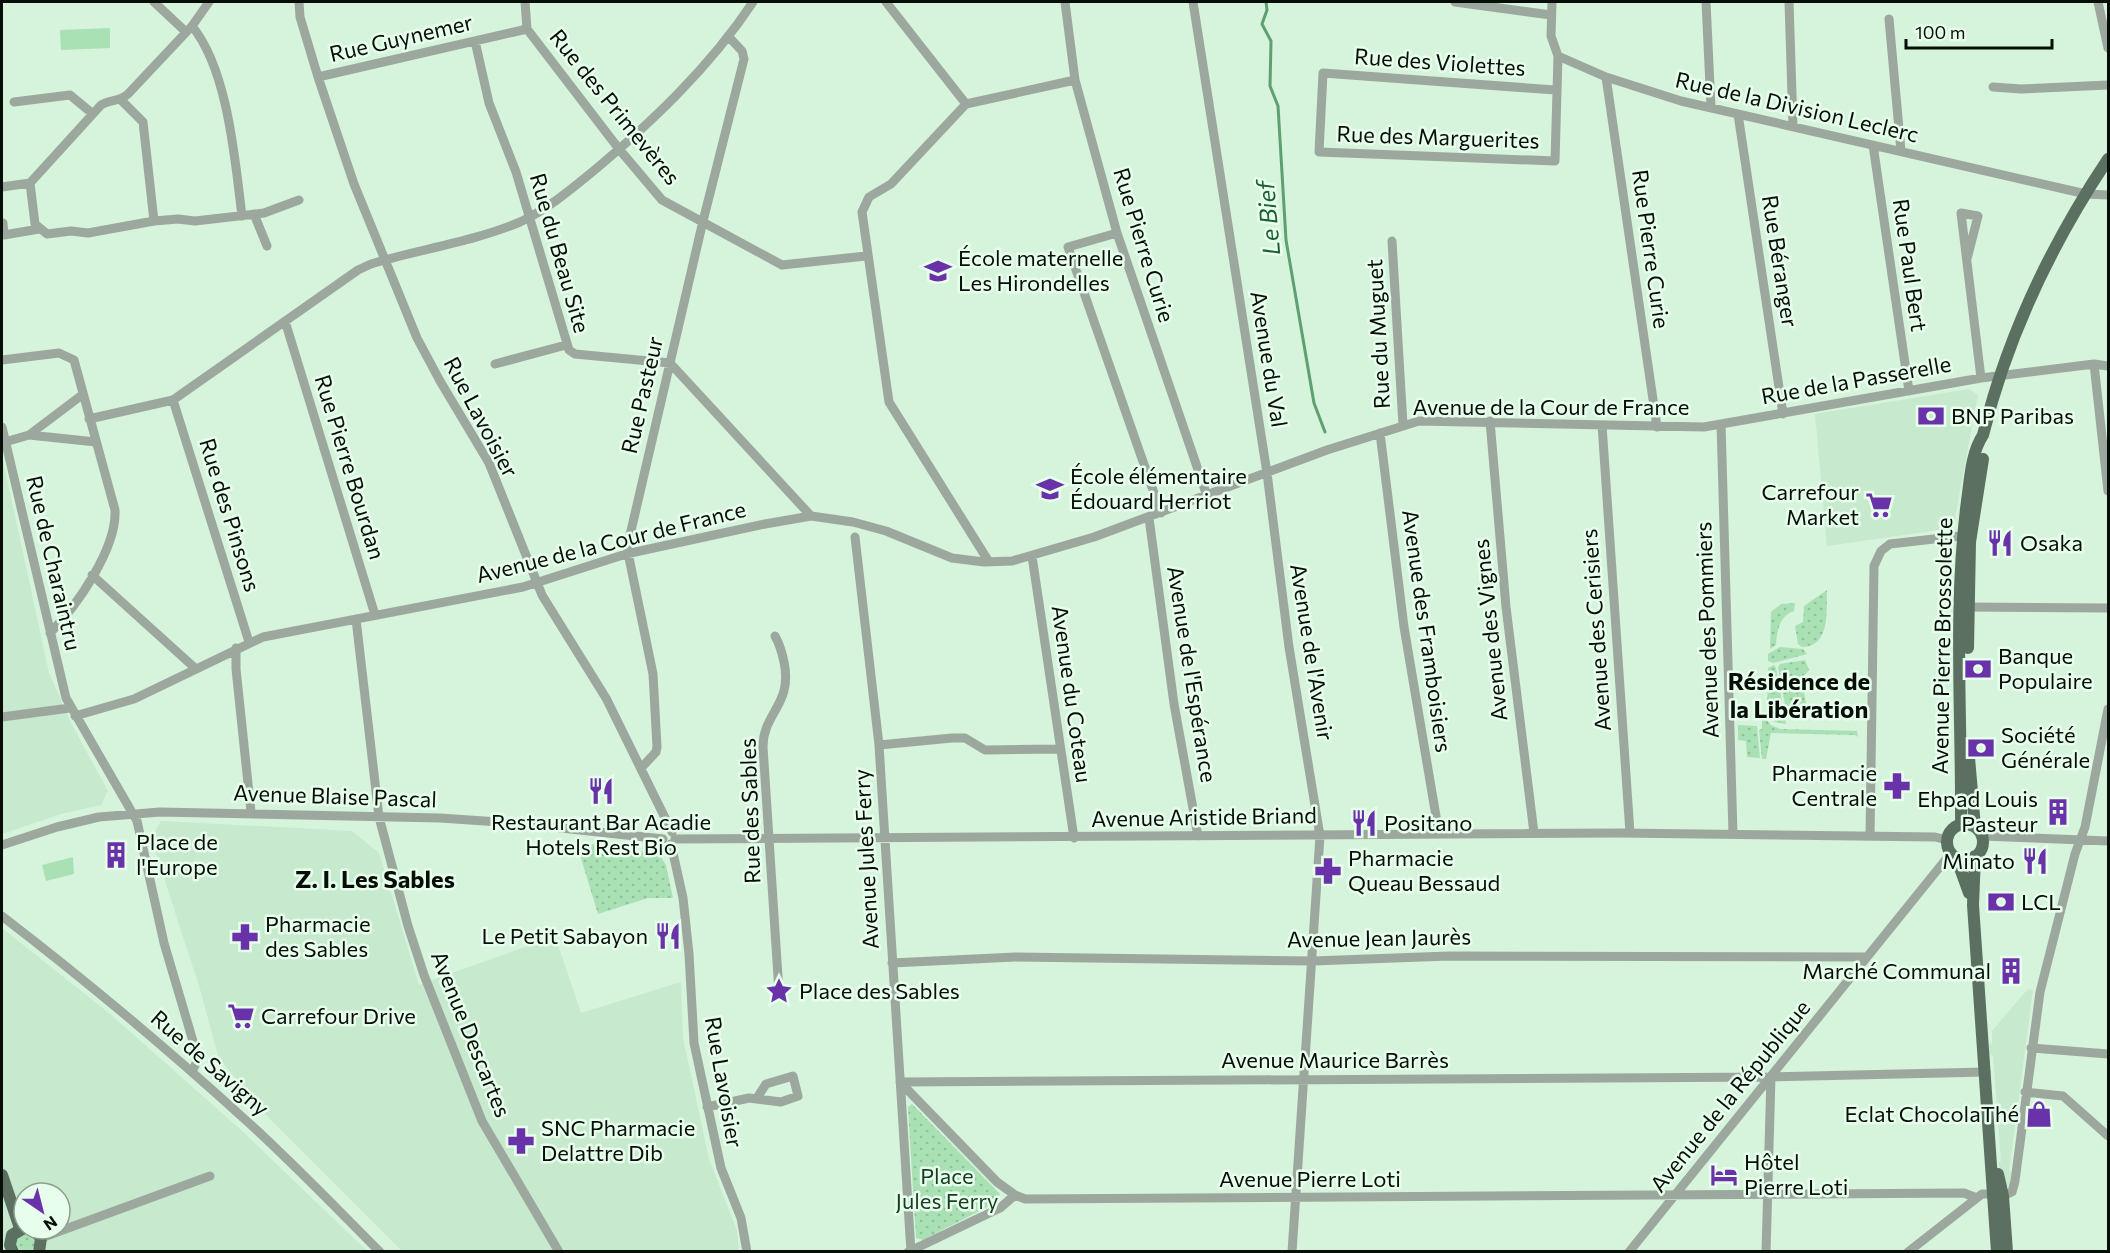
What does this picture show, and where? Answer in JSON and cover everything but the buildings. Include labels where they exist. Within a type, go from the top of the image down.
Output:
[{"type":"main road","name":"Avenue Pierre Brossolette","points":[[1960,825],[1967,535],[1986,444],[1983,435],[1998,378],[2026,306],[2086,194],[2109,159]]},
{"type":"main road","name":"Avenue Pierre Brossolette","points":[[1964,607],[1970,778],[1978,832]]},
{"type":"main road","points":[[1960,766],[1966,769],[1970,778]]},
{"type":"main road","points":[[1953,855],[1969,859],[1975,856],[1980,851],[1978,832],[1960,825],[1950,831],[1947,840],[1953,855],[1973,905]]},
{"type":"main road","points":[[1975,856],[1973,905],[1993,1165],[1989,1196],[1997,1251]]},
{"type":"main road","points":[[2,1175],[12,1195]]},
{"type":"main road","points":[[1989,1196],[2007,1251]]},
{"type":"main road","points":[[11,1251],[12,1235]]},
{"type":"street","points":[[154,2],[189,29],[207,49],[231,124],[242,216]]},
{"type":"street","points":[[2,188],[30,183],[93,114],[108,101],[121,100],[189,29],[209,2]]},
{"type":"street","name":"Rue Lavoisier","points":[[299,2],[300,17],[318,77],[354,184],[417,338],[489,463],[537,584],[606,698],[642,766],[670,839],[683,898],[694,1043],[721,1168],[741,1218],[747,1251]]},
{"type":"street","name":"Rue des Primevères","points":[[525,2],[527,29],[619,149],[662,200],[782,265],[866,256]]},
{"type":"street","points":[[89,419],[173,400],[286,325],[358,270],[385,260],[487,232],[529,217],[563,196],[680,93],[753,2]]},
{"type":"street","points":[[886,2],[966,104]]},
{"type":"street","name":"Rue Pierre Curie","points":[[1065,2],[1075,80],[1117,233],[1207,496]]},
{"type":"street","name":"Avenue du Val","points":[[1194,2],[1267,473]]},
{"type":"street","points":[[1455,2],[1470,2],[1551,15]]},
{"type":"street","points":[[1552,2],[1551,36],[1558,56],[1555,90]]},
{"type":"street","points":[[1706,2],[1711,106]]},
{"type":"street","points":[[1789,2],[1793,126]]},
{"type":"street","points":[[2098,2],[2109,48]]},
{"type":"street","points":[[1889,19],[1901,151]]},
{"type":"street","name":"Rue Guynemer","points":[[318,77],[527,29]]},
{"type":"street","name":"Rue Pasteur","points":[[642,766],[657,747],[652,674],[626,554],[703,221],[744,59],[742,51],[728,36]]},
{"type":"street","name":"Rue du Beau Site","points":[[475,41],[489,103],[516,172],[566,345],[575,354],[670,363]]},
{"type":"street","name":"Rue de la Division Leclerc","points":[[1558,56],[1606,77],[1680,101],[1711,106],[2086,194],[2109,195]]},
{"type":"street","name":"Rue des Violettes","points":[[1319,152],[1323,73],[1555,90]]},
{"type":"street","name":"Rue Pierre Curie","points":[[1606,77],[1657,427]]},
{"type":"street","points":[[989,562],[893,412],[889,402],[866,256],[862,212],[865,202],[891,184],[966,104],[1075,80]]},
{"type":"street","points":[[1993,87],[2021,90],[2109,85]]},
{"type":"street","name":"Rue des Marguerites","points":[[1319,152],[1555,161],[1555,90]]},
{"type":"street","points":[[14,102],[70,95],[93,114]]},
{"type":"street","points":[[121,100],[143,122],[154,221]]},
{"type":"street","name":"Rue Béranger","points":[[1738,114],[1783,414]]},
{"type":"street","name":"Rue Paul Bert","points":[[1873,145],[1909,391]]},
{"type":"street","points":[[30,183],[35,224],[47,234],[71,231],[88,233],[154,221],[178,219],[195,221],[242,216],[299,200]]},
{"type":"street","points":[[254,214],[267,246]]},
{"type":"street","points":[[3,223],[4,235],[39,229]]},
{"type":"street","points":[[1117,233],[1068,247],[1161,513]]},
{"type":"street","name":"Rue du Muguet","points":[[1392,241],[1404,425]]},
{"type":"street","points":[[1967,259],[1981,378]]},
{"type":"street","name":"Rue Pierre Bourdan","points":[[286,325],[375,615]]},
{"type":"street","points":[[495,364],[566,345]]},
{"type":"street","points":[[2,360],[59,353],[74,360],[115,520],[108,546],[92,575],[70,610],[50,633]]},
{"type":"street","points":[[670,363],[811,516]]},
{"type":"street","points":[[2094,364],[2109,491]]},
{"type":"street","name":"Rue de la Passerelle","points":[[1720,424],[1981,378],[1998,378],[2094,364],[2109,366]]},
{"type":"street","points":[[4,442],[29,435],[82,395]]},
{"type":"street","name":"Rue des Pinsons","points":[[173,400],[249,642]]},
{"type":"street","name":"Avenue de la Cour de France","points":[[2,717],[72,712],[134,699],[249,642],[537,584],[626,554],[811,516],[853,522],[886,531],[952,558],[989,562],[1032,556],[1149,518],[1267,473],[1419,421],[1657,427],[1704,427],[1720,424]]},
{"type":"street","name":"Avenue des Vignes","points":[[1490,422],[1506,613],[1534,833]]},
{"type":"street","name":"Avenue des Pommiers","points":[[1720,424],[1733,834]]},
{"type":"street","name":"Avenue des Cerisiers","points":[[1602,425],[1630,833]]},
{"type":"street","name":"Rue de Charaintru","points":[[2,427],[50,633],[72,712],[133,813],[148,865],[164,943],[195,1048],[197,1061],[192,1072]]},
{"type":"street","name":"Avenue des Framboisiers","points":[[1380,433],[1404,627],[1439,834]]},
{"type":"street","points":[[29,435],[96,442]]},
{"type":"street","name":"Avenue de l'Avenir","points":[[1267,473],[1289,647],[1320,836],[1292,1251]]},
{"type":"street","name":"Avenue de l'Espérance","points":[[1149,518],[1173,704],[1197,836]]},
{"type":"street","points":[[1870,836],[1874,566],[1881,551],[1890,544],[1967,535]]},
{"type":"street","name":"Avenue Jules Ferry","points":[[855,537],[879,745],[910,1251]]},
{"type":"street","name":"Avenue du Coteau","points":[[1032,556],[1074,838]]},
{"type":"street","points":[[92,575],[196,669]]},
{"type":"street","points":[[1964,607],[2109,608]]},
{"type":"street","name":"Avenue Descartes","points":[[356,619],[379,818],[424,975],[482,1121],[559,1251]]},
{"type":"street","name":"Rue des Sables","points":[[775,636],[780,645],[787,681],[783,699],[763,737],[779,992]]},
{"type":"street","points":[[236,648],[251,812]]},
{"type":"street","points":[[1908,1251],[1989,1196],[2012,1192],[2031,1048],[2049,950],[2085,827],[2109,709]]},
{"type":"street","points":[[879,745],[965,738],[986,750],[1059,749]]},
{"type":"street","name":"Avenue Blaise Pascal","points":[[2,851],[6,844],[57,827],[133,813],[251,812],[515,823],[670,839]]},
{"type":"street","points":[[1978,832],[2109,840]]},
{"type":"street","name":"Avenue Aristide Briand","points":[[670,839],[1630,833],[1939,837],[1947,840]]},
{"type":"street","name":"Avenue de la République","points":[[1629,1251],[1867,957],[1953,855]]},
{"type":"street","name":"Rue de Savigny","points":[[2,916],[94,988],[252,1125],[380,1251]]},
{"type":"street","name":"Avenue Jean Jaurès","points":[[892,963],[1015,957],[1313,961],[1529,955],[1867,957]]},
{"type":"street","points":[[2031,1048],[2109,1054]]},
{"type":"street","name":"Avenue Maurice Barrès","points":[[900,1082],[1771,1077],[1986,1072]]},
{"type":"street","points":[[1766,1251],[1771,1077]]},
{"type":"street","name":"Avenue Pierre Loti","points":[[900,1082],[997,1182],[1015,1195],[1042,1200],[1964,1193],[1989,1196]]},
{"type":"street","points":[[2025,1092],[2063,1096],[2109,1136]]},
{"type":"street","points":[[707,1107],[757,1098]]},
{"type":"street","points":[[72,1218],[210,1176]]},
{"type":"street","points":[[910,1251],[1000,1208],[1015,1195]]},
{"type":"shaded area","points":[[1969,389],[1978,395],[1953,528],[1827,546],[1815,414]]},
{"type":"shaded area","points":[[2,456],[49,673],[72,725],[108,791],[101,805],[61,814],[2,834]]},
{"type":"shaded area","points":[[161,821],[352,831],[379,853],[419,985],[555,936],[581,1013],[681,982],[683,1038],[709,1159],[737,1231],[739,1251],[402,1251],[250,1099],[218,1056],[200,989],[151,838]]},
{"type":"shaded area","points":[[2,928],[110,1014],[239,1128],[367,1251],[2,1251]]},
{"type":"shaded area","points":[[2028,989],[2033,990],[2009,1171],[2012,1172],[2010,1185],[2006,1187],[1998,1163],[2001,1161],[1993,1056],[1989,1054],[1989,1045],[1992,1043],[1992,1031]]},
{"type":"green space","points":[[110,28],[110,48],[61,50],[60,30]]},
{"type":"green space","points":[[1827,590],[1825,626],[1822,634],[1818,641],[1802,647],[1798,644],[1795,626],[1803,622],[1804,606]]},
{"type":"green space","points":[[1795,603],[1794,611],[1782,620],[1776,645],[1770,649],[1771,612],[1781,604]]},
{"type":"green space","points":[[1780,647],[1803,649],[1807,654],[1773,663],[1768,661],[1768,654]]},
{"type":"green space","points":[[1805,660],[1809,670],[1802,678],[1806,704],[1786,710],[1778,667],[1780,664]]},
{"type":"green space","points":[[1774,665],[1786,724],[1775,722],[1767,710],[1768,668]]},
{"type":"green space","points":[[1762,714],[1771,725],[1780,729],[1857,731],[1858,737],[1855,735],[1771,733],[1766,759],[1762,759],[1759,730],[1762,729]]},
{"type":"green space","points":[[1738,725],[1757,726],[1760,758],[1747,757],[1746,741],[1738,740]]},
{"type":"green space","points":[[576,842],[659,854],[666,865],[673,898],[648,898],[598,914]]},
{"type":"green space","points":[[73,857],[74,874],[46,881],[42,865]]},
{"type":"green space","name":"Place Jules Ferry","points":[[912,1104],[1000,1194],[997,1202],[923,1240],[916,1238],[908,1107]]},
{"type":"green space","points":[[18,1241],[34,1241],[32,1249],[26,1252],[20,1249],[17,1243]]},
{"type":"waterway","name":"Le Bief","points":[[1266,2],[1267,10],[1262,24],[1271,41],[1270,86],[1278,106],[1286,240],[1314,403],[1325,432]]},
{"type":"place","name":"École maternelle Les Hirondelles","points":[[938,271]]},
{"type":"place","name":"BNP Paribas","points":[[1931,416]]},
{"type":"place","name":"École élémentaire Édouard Herriot","points":[[1050,489]]},
{"type":"place","name":"Carrefour Market","points":[[1879,505]]},
{"type":"place","name":"Osaka","points":[[2000,543]]},
{"type":"place","name":"Banque Populaire","points":[[1978,669]]},
{"type":"place","name":"Société Générale","points":[[1981,748]]},
{"type":"place","name":"Pharmacie Centrale","points":[[1897,786]]},
{"type":"place","name":"Restaurant Bar Acadie Hotels Rest Bio","points":[[601,791]]},
{"type":"place","name":"Ehpad Louis Pasteur","points":[[2058,812]]},
{"type":"place","name":"Positano","points":[[1364,823]]},
{"type":"place","name":"Place de l'Europe","points":[[116,855]]},
{"type":"place","name":"Minato","points":[[2035,861]]},
{"type":"place","name":"Pharmacie Queau Bessaud","points":[[1328,871]]},
{"type":"place","name":"LCL","points":[[2001,902]]},
{"type":"place","name":"Le Petit Sabayon","points":[[668,936]]},
{"type":"place","name":"Pharmacie des Sables","points":[[245,937]]},
{"type":"place","name":"Marché Communal","points":[[2011,971]]},
{"type":"place","name":"Place des Sables","points":[[779,991]]},
{"type":"place","name":"Carrefour Drive","points":[[241,1016]]},
{"type":"place","name":"Eclat ChocolaThé","points":[[2039,1114]]},
{"type":"place","name":"SNC Pharmacie Delattre Dib","points":[[521,1141]]},
{"type":"place","name":"Hôtel Pierre Loti","points":[[1724,1175]]},
{"type":"district","name":"Résidence de la Libération","points":[[1799,696]]},
{"type":"district","name":"Z. I. Les Sables","points":[[375,880]]}]
